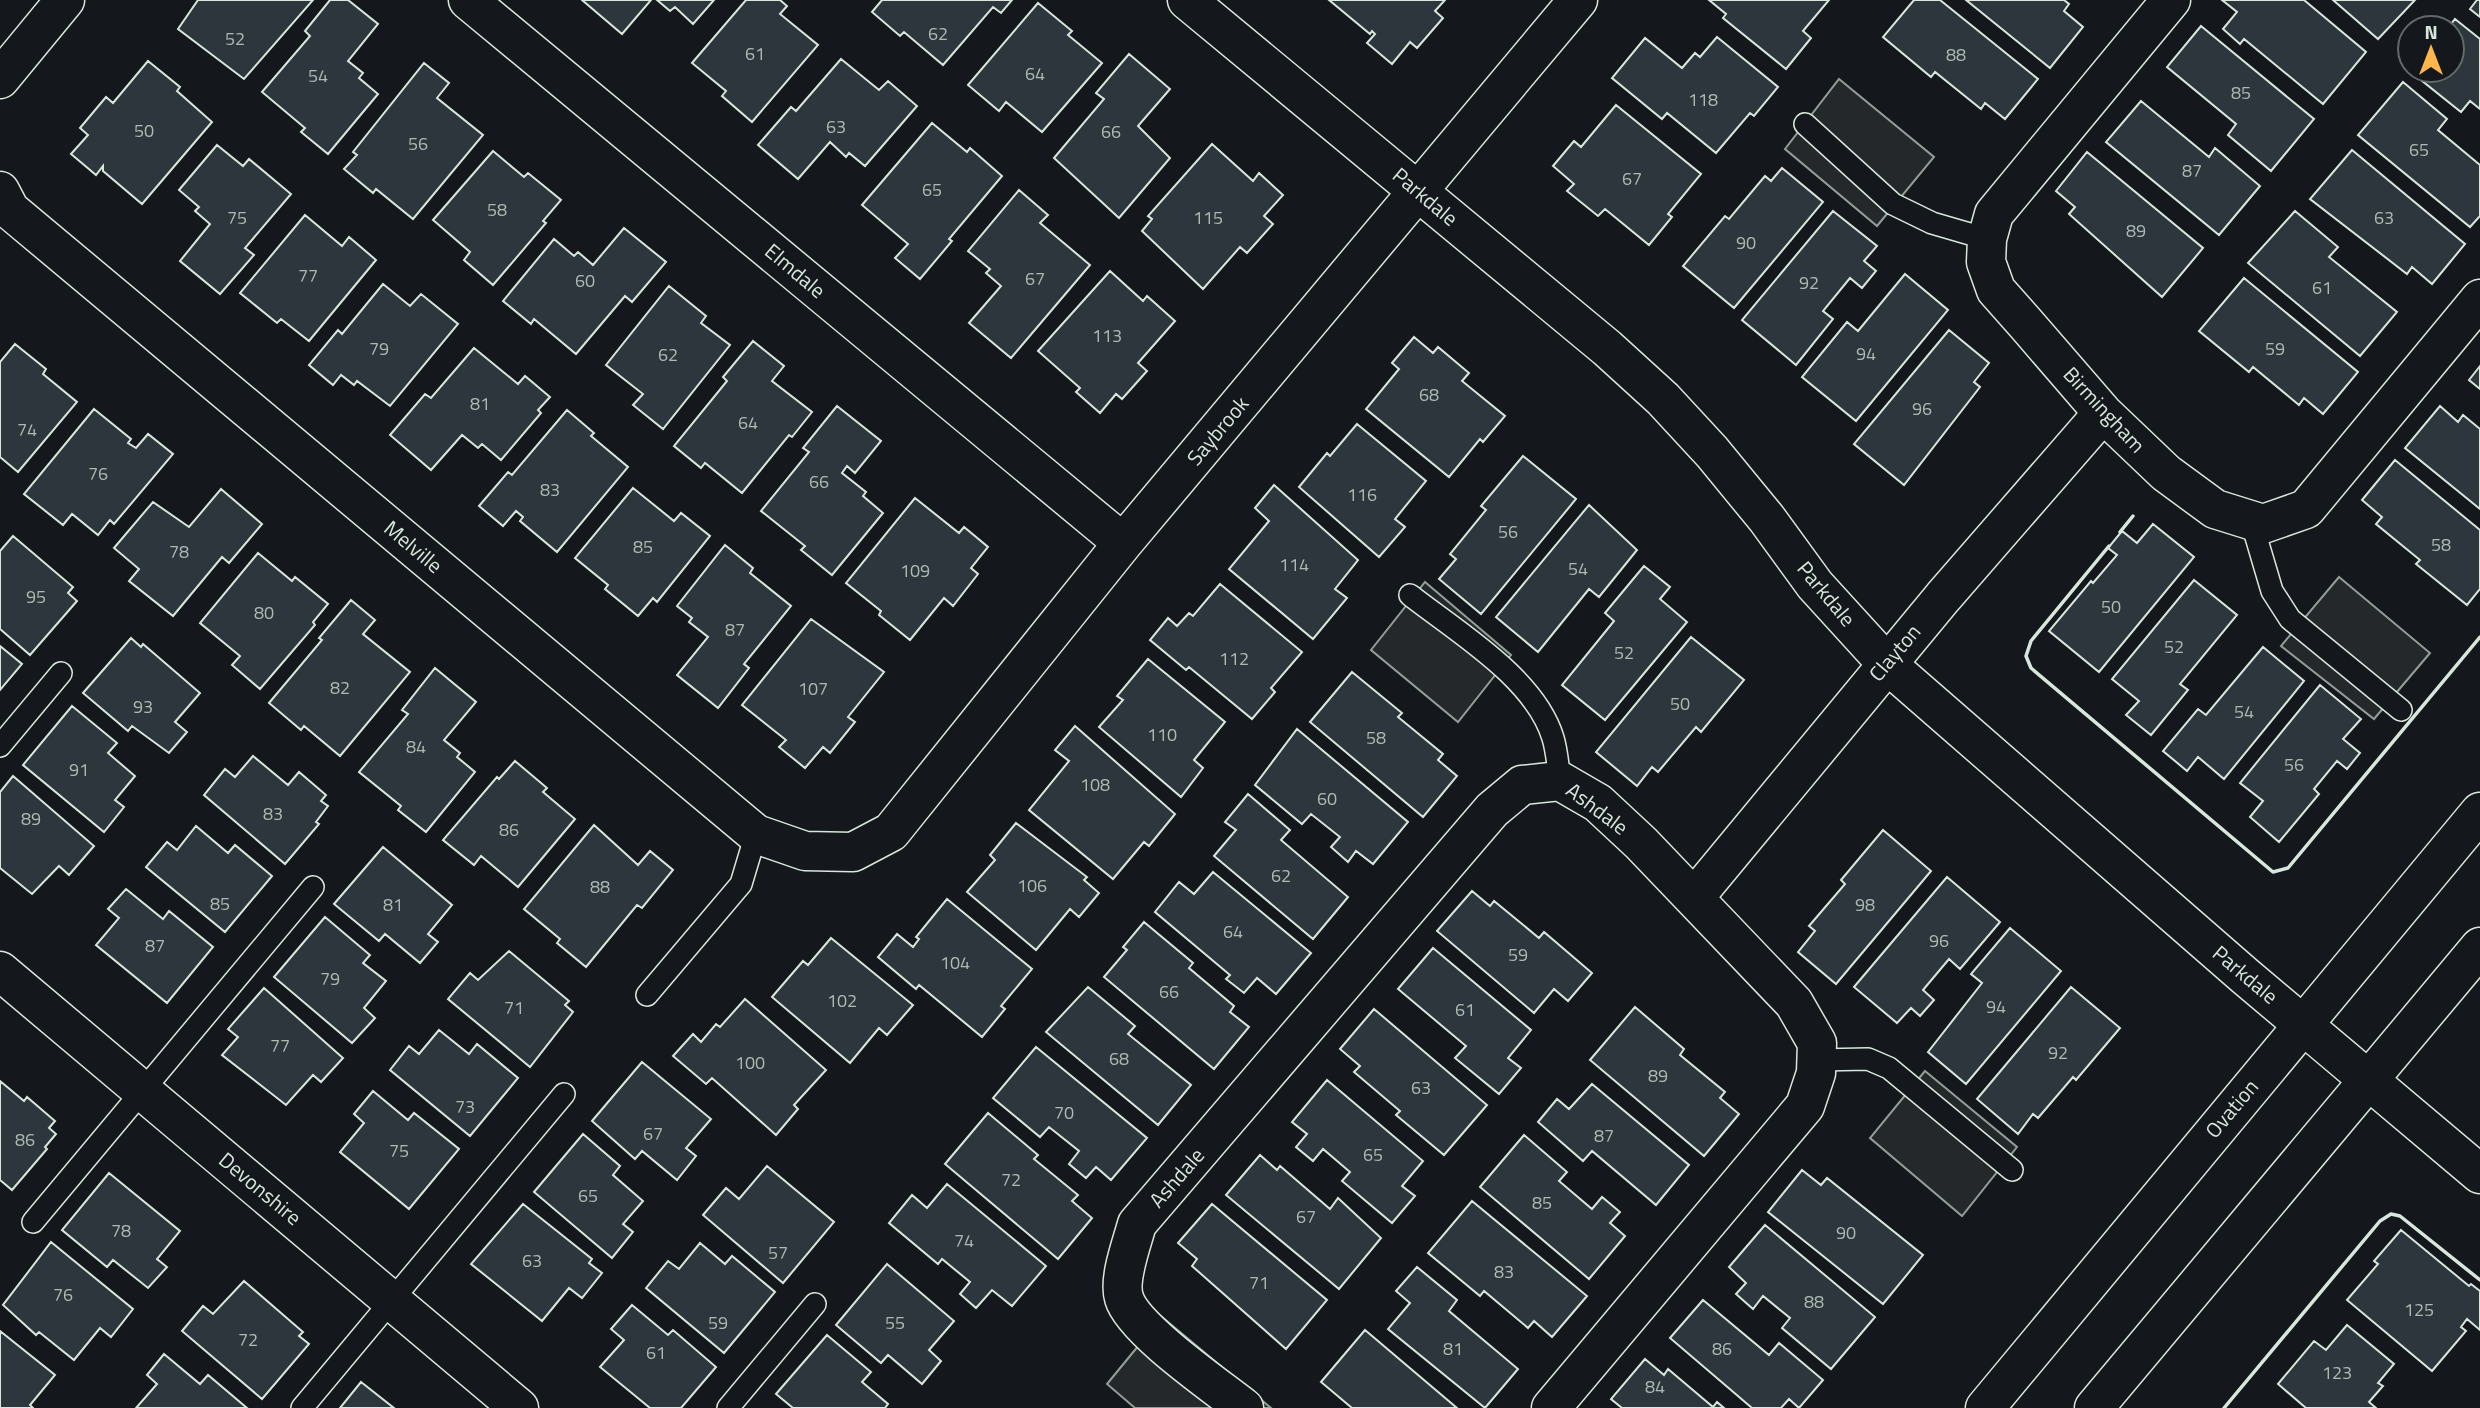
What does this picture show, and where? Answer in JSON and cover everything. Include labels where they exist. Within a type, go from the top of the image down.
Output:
[{"type":"street","points":[[0,79],[65,0]]},
{"type":"street","name":"Elmdale","points":[[468,0],[1123,543]]},
{"type":"street","name":"Parkdale","points":[[1187,0],[1607,348],[1663,399],[1712,452],[1767,519],[1815,585],[1887,664],[2480,1174]]},
{"type":"street","name":"Saybrook","points":[[853,852],[891,832],[1123,543],[1420,193],[1578,0]]},
{"type":"street","name":"Birmingham","points":[[2171,0],[1994,214],[1987,239],[1986,262],[1996,290],[2103,413],[2166,473],[2216,509],[2263,524],[2306,509],[2480,299]]},
{"type":"street","name":"Melville","points":[[0,191],[9,210],[756,834],[805,851],[853,852]]},
{"type":"street","name":"Clayton","points":[[1694,898],[1887,664],[2103,413]]},
{"type":"street","name":"Ashdale","points":[[1244,1408],[1146,1329],[1124,1298],[1126,1261],[1137,1224],[1492,810],[1522,785],[1560,780],[1598,803],[1694,898],[1794,1003],[1817,1043],[1816,1060],[1805,1106],[1551,1408]]},
{"type":"street","name":"Ovation","points":[[1985,1408],[2480,812]]},
{"type":"street","points":[[2094,1408],[2480,947]]},
{"type":"street","name":"Devonshire","points":[[0,971],[519,1408]]},
{"type":"lane","points":[[1805,124],[1893,204],[1932,223],[1987,239]]},
{"type":"lane","points":[[2251,520],[2272,591],[2290,619],[2401,710]]},
{"type":"lane","points":[[1410,595],[1508,672],[1535,703],[1553,737],[1560,780]]},
{"type":"lane","points":[[0,746],[61,673]]},
{"type":"lane","points":[[647,995],[741,884],[756,834]]},
{"type":"lane","points":[[33,1222],[141,1089],[313,887]]},
{"type":"lane","points":[[1816,1060],[1868,1059],[1889,1068],[2012,1170]]},
{"type":"lane","points":[[302,1408],[564,1094]]},
{"type":"lane","points":[[727,1408],[815,1304]]},
{"type":"shaded area","points":[[1839,79],[1934,157],[1877,226],[1785,149]]},
{"type":"shaded area","points":[[2339,577],[2430,653],[2374,719],[2281,646]]},
{"type":"shaded area","points":[[1425,582],[1511,655],[1458,722],[1371,650]]},
{"type":"shaded area","points":[[1925,1071],[2017,1147],[1962,1216],[1870,1138]]},
{"type":"shaded area","points":[[1162,1317],[1271,1408],[1135,1408],[1107,1384]]},
{"type":"building","points":[[198,0],[313,0],[244,79],[178,29]]},
{"type":"building","points":[[330,0],[348,0],[378,24],[348,61],[363,73],[359,78],[378,94],[328,154],[301,132],[305,128],[262,92],[310,36],[305,31]]},
{"type":"building","points":[[582,0],[651,0],[622,34]]},
{"type":"building","points":[[657,0],[714,0],[693,24],[675,7],[670,11]]},
{"type":"building","points":[[746,0],[780,0],[787,6],[780,14],[818,45],[752,122],[722,96],[726,91],[692,63]]},
{"type":"building","points":[[882,0],[1012,0],[1001,13],[993,7],[943,65],[904,32],[900,36],[872,12]]},
{"type":"building","points":[[1329,0],[1445,0],[1435,11],[1443,18],[1417,48],[1410,42],[1392,64],[1367,43],[1375,34],[1372,31],[1370,34]]},
{"type":"building","points":[[1709,0],[1829,0],[1803,31],[1811,38],[1786,69],[1723,18],[1726,14]]},
{"type":"building","points":[[1914,0],[1940,0],[2038,79],[2005,119],[1985,103],[1981,109],[1935,72],[1931,77],[1883,37]]},
{"type":"building","points":[[1966,0],[2064,0],[2069,4],[2064,11],[2083,27],[2050,68]]},
{"type":"building","points":[[2222,0],[2304,0],[2366,52],[2323,104],[2244,39],[2240,44],[2223,29],[2237,12]]},
{"type":"building","points":[[2333,0],[2415,0],[2402,14],[2396,14],[2396,20],[2378,39]]},
{"type":"building","points":[[2480,0],[2480,17],[2470,9]]},
{"type":"building","points":[[1038,3],[1072,31],[1068,35],[1102,63],[1042,132],[1006,102],[999,111],[968,85]]},
{"type":"building","points":[[2201,26],[2314,119],[2271,171],[2228,135],[2236,124],[2167,67]]},
{"type":"building","points":[[2466,28],[2480,39],[2480,109],[2470,101],[2461,112],[2426,84],[2466,84]]},
{"type":"building","points":[[1717,37],[1778,87],[1754,116],[1750,113],[1716,153],[1667,113],[1662,119],[1612,78],[1645,38],[1682,68],[1695,53],[1700,57]]},
{"type":"building","points":[[1129,54],[1170,89],[1138,126],[1170,158],[1119,218],[1054,158],[1104,99],[1096,93]]},
{"type":"building","points":[[841,59],[879,90],[888,81],[917,106],[865,166],[849,153],[846,157],[830,142],[798,179],[758,145],[791,107],[796,111]]},
{"type":"building","points":[[148,61],[180,87],[177,91],[212,122],[142,204],[103,171],[103,166],[96,175],[71,154],[88,135],[80,128],[106,97],[113,103]]},
{"type":"building","points":[[424,63],[449,83],[437,98],[483,135],[413,219],[376,189],[373,193],[344,169],[357,155],[353,152]]},
{"type":"building","points":[[2401,84],[2405,84],[2447,119],[2438,130],[2480,165],[2480,216],[2470,227],[2358,135]]},
{"type":"building","points":[[2141,101],[2209,157],[2215,148],[2260,186],[2219,235],[2106,142]]},
{"type":"building","points":[[1616,105],[1701,174],[1668,214],[1672,217],[1649,245],[1605,209],[1598,216],[1567,191],[1574,184],[1553,166],[1574,141],[1581,147]]},
{"type":"building","points":[[932,123],[967,152],[970,148],[1002,176],[949,239],[952,241],[920,279],[895,258],[908,244],[862,205]]},
{"type":"building","points":[[1212,144],[1253,181],[1259,173],[1283,195],[1264,216],[1273,224],[1247,253],[1240,247],[1203,289],[1142,231],[1152,219],[1148,216]]},
{"type":"building","points":[[217,145],[243,166],[249,159],[291,194],[245,248],[254,255],[220,294],[180,261],[210,224],[195,211],[199,207],[179,190]]},
{"type":"building","points":[[2352,150],[2465,244],[2432,284],[2412,267],[2407,274],[2310,199]]},
{"type":"building","points":[[493,151],[524,177],[528,173],[561,200],[543,221],[546,223],[493,285],[464,260],[470,252],[433,220]]},
{"type":"building","points":[[2087,152],[2203,248],[2162,297],[2069,214],[2075,207],[2056,191]]},
{"type":"building","points":[[1782,168],[1823,202],[1734,308],[1683,266],[1725,216],[1729,219],[1765,176],[1771,181]]},
{"type":"building","points":[[1019,190],[1048,215],[1040,223],[1090,265],[1011,358],[969,323],[1001,286],[986,273],[990,269],[968,251]]},
{"type":"building","points":[[1833,211],[1877,246],[1864,261],[1876,271],[1862,288],[1850,278],[1823,311],[1833,319],[1796,365],[1742,320]]},
{"type":"building","points":[[2295,211],[2338,247],[2329,257],[2397,312],[2360,356],[2248,263]]},
{"type":"building","points":[[305,215],[342,246],[349,237],[376,260],[309,341],[281,319],[277,323],[240,293]]},
{"type":"building","points":[[624,228],[666,262],[632,302],[625,296],[576,354],[534,319],[531,324],[503,301],[554,239],[574,256],[578,252],[593,265]]},
{"type":"building","points":[[1110,271],[1143,301],[1147,296],[1175,321],[1138,363],[1147,371],[1122,399],[1116,394],[1100,413],[1076,392],[1080,388],[1038,351]]},
{"type":"building","points":[[1905,274],[1948,310],[1856,421],[1802,377],[1847,322],[1858,331]]},
{"type":"building","points":[[2244,278],[2358,372],[2323,414],[2304,398],[2299,405],[2253,367],[2249,372],[2199,331]]},
{"type":"building","points":[[383,284],[410,306],[421,294],[458,324],[390,406],[357,381],[354,385],[341,375],[333,385],[309,365],[338,330],[342,334]]},
{"type":"building","points":[[669,286],[706,316],[701,323],[730,345],[663,429],[633,405],[643,394],[606,365]]},
{"type":"building","points":[[1949,330],[1989,363],[1974,382],[1980,387],[1904,485],[1854,444]]},
{"type":"building","points":[[1414,337],[1433,353],[1438,347],[1469,373],[1462,381],[1505,416],[1483,442],[1480,439],[1449,477],[1366,409],[1399,369],[1392,363]]},
{"type":"building","points":[[753,341],[784,366],[772,381],[812,412],[792,437],[789,435],[742,493],[705,463],[701,468],[674,446],[727,381],[723,377]]},
{"type":"building","points":[[15,344],[46,369],[43,374],[77,402],[18,472],[0,457],[0,362]]},
{"type":"building","points":[[474,348],[518,384],[525,376],[550,397],[538,410],[541,413],[501,460],[482,444],[478,448],[462,435],[431,470],[390,435],[425,394],[431,398]]},
{"type":"building","points":[[2480,366],[2480,389],[2469,380]]},
{"type":"building","points":[[837,406],[881,441],[855,473],[847,466],[842,473],[866,492],[863,496],[883,513],[832,575],[801,550],[805,546],[761,511],[809,452],[803,448]]},
{"type":"building","points":[[2440,406],[2458,422],[2463,415],[2480,429],[2480,509],[2405,448]]},
{"type":"building","points":[[94,409],[131,439],[128,443],[136,448],[148,434],[173,454],[114,524],[110,520],[98,535],[72,514],[63,525],[24,494]]},
{"type":"building","points":[[567,410],[594,433],[591,436],[628,467],[557,552],[520,521],[523,517],[516,511],[503,526],[479,506],[508,472],[512,475]]},
{"type":"building","points":[[1357,424],[1426,481],[1395,519],[1405,527],[1379,557],[1299,487],[1327,453],[1330,456]]},
{"type":"building","points":[[1523,456],[1576,499],[1481,614],[1439,579],[1456,559],[1450,554],[1486,510],[1481,506]]},
{"type":"building","points":[[2395,460],[2480,530],[2480,589],[2467,605],[2416,564],[2420,560],[2376,524],[2382,517],[2362,500]]},
{"type":"building","points":[[1274,485],[1358,560],[1335,589],[1347,598],[1313,639],[1229,569],[1269,521],[1255,508]]},
{"type":"building","points":[[633,488],[674,521],[681,513],[710,536],[657,602],[653,598],[638,616],[605,589],[608,585],[575,558]]},
{"type":"building","points":[[221,489],[262,524],[229,563],[222,557],[173,616],[129,581],[139,569],[114,548],[153,502],[189,527]]},
{"type":"building","points":[[915,498],[959,533],[964,527],[988,547],[971,568],[978,574],[953,606],[944,598],[910,640],[879,615],[881,611],[846,583]]},
{"type":"building","points":[[1589,505],[1637,550],[1599,597],[1589,589],[1538,652],[1496,617]]},
{"type":"building","points":[[2153,524],[2194,557],[2099,672],[2049,631],[2117,555],[2108,548],[2122,531],[2137,543]]},
{"type":"building","points":[[13,536],[73,587],[68,593],[77,601],[30,655],[0,629],[0,551]]},
{"type":"building","points":[[725,545],[753,568],[750,573],[791,606],[744,664],[749,668],[718,708],[677,675],[708,637],[689,622],[692,618],[677,606]]},
{"type":"building","points":[[258,553],[292,581],[295,577],[328,604],[313,622],[315,625],[260,689],[232,665],[240,656],[200,623]]},
{"type":"building","points":[[1644,566],[1670,587],[1660,599],[1687,622],[1605,720],[1562,685],[1614,621],[1605,613]]},
{"type":"building","points":[[2194,580],[2237,615],[2180,684],[2188,690],[2151,735],[2126,715],[2139,701],[2112,679]]},
{"type":"building","points":[[1220,584],[1302,652],[1271,688],[1275,692],[1252,719],[1189,667],[1186,670],[1150,640],[1168,618],[1177,626],[1189,613],[1193,616]]},
{"type":"building","points":[[351,600],[375,620],[363,634],[410,672],[340,756],[304,726],[301,730],[269,703],[322,640],[319,638]]},
{"type":"building","points":[[811,619],[884,672],[848,717],[855,722],[830,753],[823,747],[805,768],[779,747],[786,740],[742,705]]},
{"type":"building","points":[[1691,637],[1744,680],[1701,732],[1696,727],[1658,772],[1652,767],[1637,786],[1596,752]]},
{"type":"building","points":[[131,638],[141,647],[143,644],[200,693],[175,722],[187,732],[169,753],[132,726],[128,731],[83,693]]},
{"type":"building","points":[[0,646],[22,664],[0,690]]},
{"type":"building","points":[[2263,647],[2304,681],[2224,779],[2198,757],[2187,771],[2163,751],[2198,709],[2206,715]]},
{"type":"building","points":[[1148,659],[1225,722],[1194,760],[1203,768],[1181,797],[1099,727],[1123,700],[1117,696]]},
{"type":"building","points":[[435,668],[476,702],[444,740],[460,753],[457,757],[475,772],[426,832],[398,810],[401,806],[359,772],[408,714],[402,710]]},
{"type":"building","points":[[1352,672],[1402,713],[1398,717],[1443,754],[1438,760],[1457,776],[1423,817],[1310,722]]},
{"type":"building","points":[[2320,685],[2361,719],[2343,739],[2360,753],[2347,769],[2337,761],[2314,789],[2319,794],[2279,842],[2250,817],[2263,801],[2240,783]]},
{"type":"building","points":[[72,706],[117,743],[108,753],[135,776],[115,800],[124,807],[104,832],[23,765]]},
{"type":"building","points":[[1075,726],[1175,814],[1149,846],[1144,842],[1113,879],[1029,810],[1069,761],[1055,750]]},
{"type":"building","points":[[1297,729],[1408,822],[1373,864],[1356,851],[1348,862],[1331,847],[1340,837],[1311,814],[1302,824],[1255,785]]},
{"type":"building","points":[[253,756],[288,785],[299,772],[326,795],[321,801],[328,806],[316,822],[319,824],[285,864],[204,795],[225,769],[235,777]]},
{"type":"building","points":[[515,761],[547,788],[543,792],[575,819],[518,887],[481,856],[474,865],[443,840],[497,777],[499,779]]},
{"type":"building","points":[[13,776],[94,846],[69,875],[59,866],[32,894],[0,868],[0,792]]},
{"type":"building","points":[[1248,794],[1290,830],[1281,840],[1348,897],[1313,939],[1214,856],[1236,830],[1225,822]]},
{"type":"building","points":[[1016,823],[1087,877],[1084,880],[1099,893],[1079,917],[1070,909],[1036,950],[967,892],[995,860],[990,855]]},
{"type":"building","points":[[594,825],[638,865],[650,851],[673,870],[642,908],[637,905],[586,967],[557,943],[560,939],[524,909]]},
{"type":"building","points":[[196,826],[228,853],[235,845],[272,876],[225,932],[146,867],[167,842],[177,850]]},
{"type":"building","points":[[1883,830],[1931,871],[1836,984],[1798,952],[1815,931],[1809,926],[1845,884],[1841,880]]},
{"type":"building","points":[[383,847],[452,905],[428,934],[438,942],[420,963],[385,934],[379,941],[334,904]]},
{"type":"building","points":[[1213,872],[1311,953],[1276,994],[1257,978],[1244,993],[1226,979],[1230,975],[1155,912],[1179,882],[1194,894]]},
{"type":"building","points":[[1947,877],[2000,922],[1960,969],[1949,959],[1923,990],[1934,1000],[1920,1016],[1911,1008],[1897,1023],[1854,987]]},
{"type":"building","points":[[126,889],[163,919],[169,911],[213,947],[167,1003],[96,945],[119,918],[108,909]]},
{"type":"building","points":[[1472,891],[1490,906],[1494,901],[1539,938],[1544,932],[1592,973],[1568,1001],[1554,989],[1534,1013],[1437,931]]},
{"type":"building","points":[[947,899],[1032,969],[1001,1006],[1005,1009],[982,1037],[919,985],[916,989],[878,957],[897,934],[913,947],[919,939],[916,937]]},
{"type":"building","points":[[325,917],[370,955],[363,963],[386,981],[364,1008],[375,1018],[352,1043],[274,977]]},
{"type":"building","points":[[1144,922],[1193,963],[1189,968],[1234,1006],[1230,1012],[1249,1027],[1214,1069],[1104,977],[1127,950],[1123,947]]},
{"type":"building","points":[[2010,928],[2061,971],[1966,1084],[1928,1052],[1982,983],[1971,974]]},
{"type":"building","points":[[831,938],[913,1005],[887,1035],[879,1028],[850,1063],[772,997],[803,961],[808,965]]},
{"type":"building","points":[[1433,948],[1531,1030],[1508,1058],[1521,1068],[1499,1094],[1455,1058],[1466,1046],[1398,989]]},
{"type":"building","points":[[509,951],[569,1001],[565,1005],[573,1012],[530,1067],[448,999],[470,973],[478,980]]},
{"type":"building","points":[[1088,987],[1135,1026],[1128,1034],[1191,1085],[1158,1125],[1046,1032]]},
{"type":"building","points":[[2071,987],[2120,1028],[2076,1080],[2073,1077],[2038,1118],[2033,1114],[2018,1134],[1977,1099]]},
{"type":"building","points":[[264,988],[343,1058],[321,1082],[313,1075],[286,1105],[222,1055],[238,1037],[228,1029]]},
{"type":"building","points":[[745,999],[826,1070],[794,1105],[798,1109],[776,1135],[712,1078],[706,1084],[673,1056],[693,1034],[701,1042],[716,1024],[720,1027]]},
{"type":"building","points":[[1635,1007],[1684,1049],[1680,1055],[1725,1092],[1720,1098],[1739,1114],[1704,1156],[1590,1060]]},
{"type":"building","points":[[1374,1009],[1487,1105],[1444,1155],[1396,1115],[1400,1111],[1354,1072],[1360,1066],[1340,1049]]},
{"type":"building","points":[[439,1030],[469,1054],[477,1044],[518,1078],[470,1136],[390,1070],[409,1046],[419,1054]]},
{"type":"building","points":[[1036,1047],[1147,1138],[1111,1180],[1096,1167],[1086,1178],[1069,1164],[1079,1151],[1049,1127],[1040,1137],[993,1098]]},
{"type":"building","points":[[642,1062],[711,1119],[686,1148],[696,1156],[677,1180],[642,1151],[635,1159],[592,1121]]},
{"type":"building","points":[[1327,1080],[1423,1161],[1402,1186],[1415,1196],[1392,1223],[1342,1181],[1350,1172],[1323,1149],[1313,1161],[1296,1147],[1307,1134],[1292,1122]]},
{"type":"building","points":[[0,1081],[24,1101],[27,1097],[55,1121],[49,1128],[56,1134],[45,1147],[47,1149],[12,1190],[0,1180]]},
{"type":"building","points":[[1592,1084],[1689,1165],[1656,1205],[1592,1151],[1583,1161],[1538,1122],[1557,1099],[1569,1109]]},
{"type":"building","points":[[373,1091],[408,1120],[414,1113],[459,1149],[409,1209],[340,1152],[364,1123],[354,1114]]},
{"type":"building","points":[[988,1113],[1038,1155],[1034,1159],[1078,1195],[1072,1201],[1092,1218],[1058,1259],[945,1164]]},
{"type":"building","points":[[583,1134],[620,1166],[613,1175],[643,1201],[623,1224],[633,1232],[612,1258],[534,1192]]},
{"type":"building","points":[[1524,1135],[1567,1172],[1559,1181],[1592,1209],[1602,1197],[1620,1212],[1610,1223],[1625,1236],[1589,1279],[1480,1187]]},
{"type":"building","points":[[1260,1155],[1277,1170],[1280,1166],[1330,1209],[1338,1198],[1381,1238],[1339,1289],[1226,1195]]},
{"type":"building","points":[[767,1166],[834,1222],[783,1283],[703,1215],[726,1188],[739,1199]]},
{"type":"building","points":[[1802,1170],[1821,1185],[1827,1178],[1923,1255],[1883,1304],[1768,1212]]},
{"type":"building","points":[[109,1173],[180,1231],[157,1259],[167,1267],[148,1288],[113,1260],[107,1267],[62,1230]]},
{"type":"building","points":[[947,1184],[1046,1266],[1012,1306],[992,1290],[976,1308],[960,1294],[970,1282],[942,1259],[938,1264],[889,1223],[912,1195],[927,1208]]},
{"type":"building","points":[[1472,1201],[1587,1296],[1552,1337],[1534,1321],[1528,1328],[1484,1291],[1480,1296],[1428,1253]]},
{"type":"building","points":[[523,1204],[592,1259],[589,1263],[602,1273],[582,1298],[569,1288],[542,1321],[471,1264]]},
{"type":"building","points":[[1212,1204],[1327,1300],[1286,1349],[1192,1266],[1197,1259],[1178,1243]]},
{"type":"building","points":[[1765,1225],[1875,1317],[1831,1369],[1782,1328],[1790,1318],[1763,1296],[1753,1309],[1736,1294],[1746,1283],[1729,1267]]},
{"type":"building","points":[[2401,1230],[2469,1286],[2471,1284],[2480,1291],[2480,1330],[2467,1319],[2461,1327],[2466,1331],[2432,1371],[2347,1300],[2378,1264],[2374,1261]]},
{"type":"building","points":[[51,1242],[133,1309],[111,1337],[100,1328],[74,1360],[39,1332],[36,1335],[3,1305]]},
{"type":"building","points":[[700,1243],[725,1264],[732,1256],[775,1292],[724,1353],[646,1288],[668,1261],[679,1269]]},
{"type":"building","points":[[887,1264],[954,1321],[929,1350],[941,1361],[922,1384],[888,1355],[881,1363],[836,1325]]},
{"type":"building","points":[[1417,1267],[1457,1300],[1449,1311],[1518,1369],[1485,1408],[1388,1329],[1410,1303],[1396,1291]]},
{"type":"building","points":[[244,1281],[303,1332],[299,1336],[309,1344],[262,1399],[182,1331],[203,1306],[213,1314]]},
{"type":"building","points":[[1703,1300],[1769,1355],[1779,1343],[1823,1380],[1799,1408],[1789,1399],[1781,1408],[1752,1408],[1670,1338]]},
{"type":"building","points":[[632,1305],[668,1335],[673,1330],[716,1367],[681,1408],[650,1408],[600,1367],[624,1340],[611,1329]]},
{"type":"building","points":[[2347,1325],[2394,1364],[2378,1383],[2383,1386],[2369,1402],[2376,1408],[2306,1408],[2278,1384],[2314,1341],[2326,1350]]},
{"type":"building","points":[[1365,1330],[1457,1408],[1352,1408],[1321,1382]]},
{"type":"building","points":[[0,1331],[55,1375],[30,1405],[33,1408],[0,1408]]},
{"type":"building","points":[[827,1335],[871,1372],[862,1382],[888,1404],[885,1408],[793,1408],[776,1394]]},
{"type":"building","points":[[164,1354],[200,1384],[208,1375],[247,1408],[136,1408],[157,1384],[147,1375]]},
{"type":"building","points":[[1645,1359],[1664,1375],[1668,1369],[1713,1407],[1717,1402],[1724,1408],[1622,1408],[1611,1399]]},
{"type":"building","points":[[361,1382],[394,1408],[340,1408]]},
{"type":"wall","points":[[2120,532],[2133,516]]},
{"type":"wall","points":[[2109,546],[2031,641],[2026,656],[2031,668],[2273,872],[2288,868],[2480,637]]},
{"type":"wall","points":[[2224,1408],[2380,1221],[2391,1214],[2400,1216],[2480,1280]]}]
